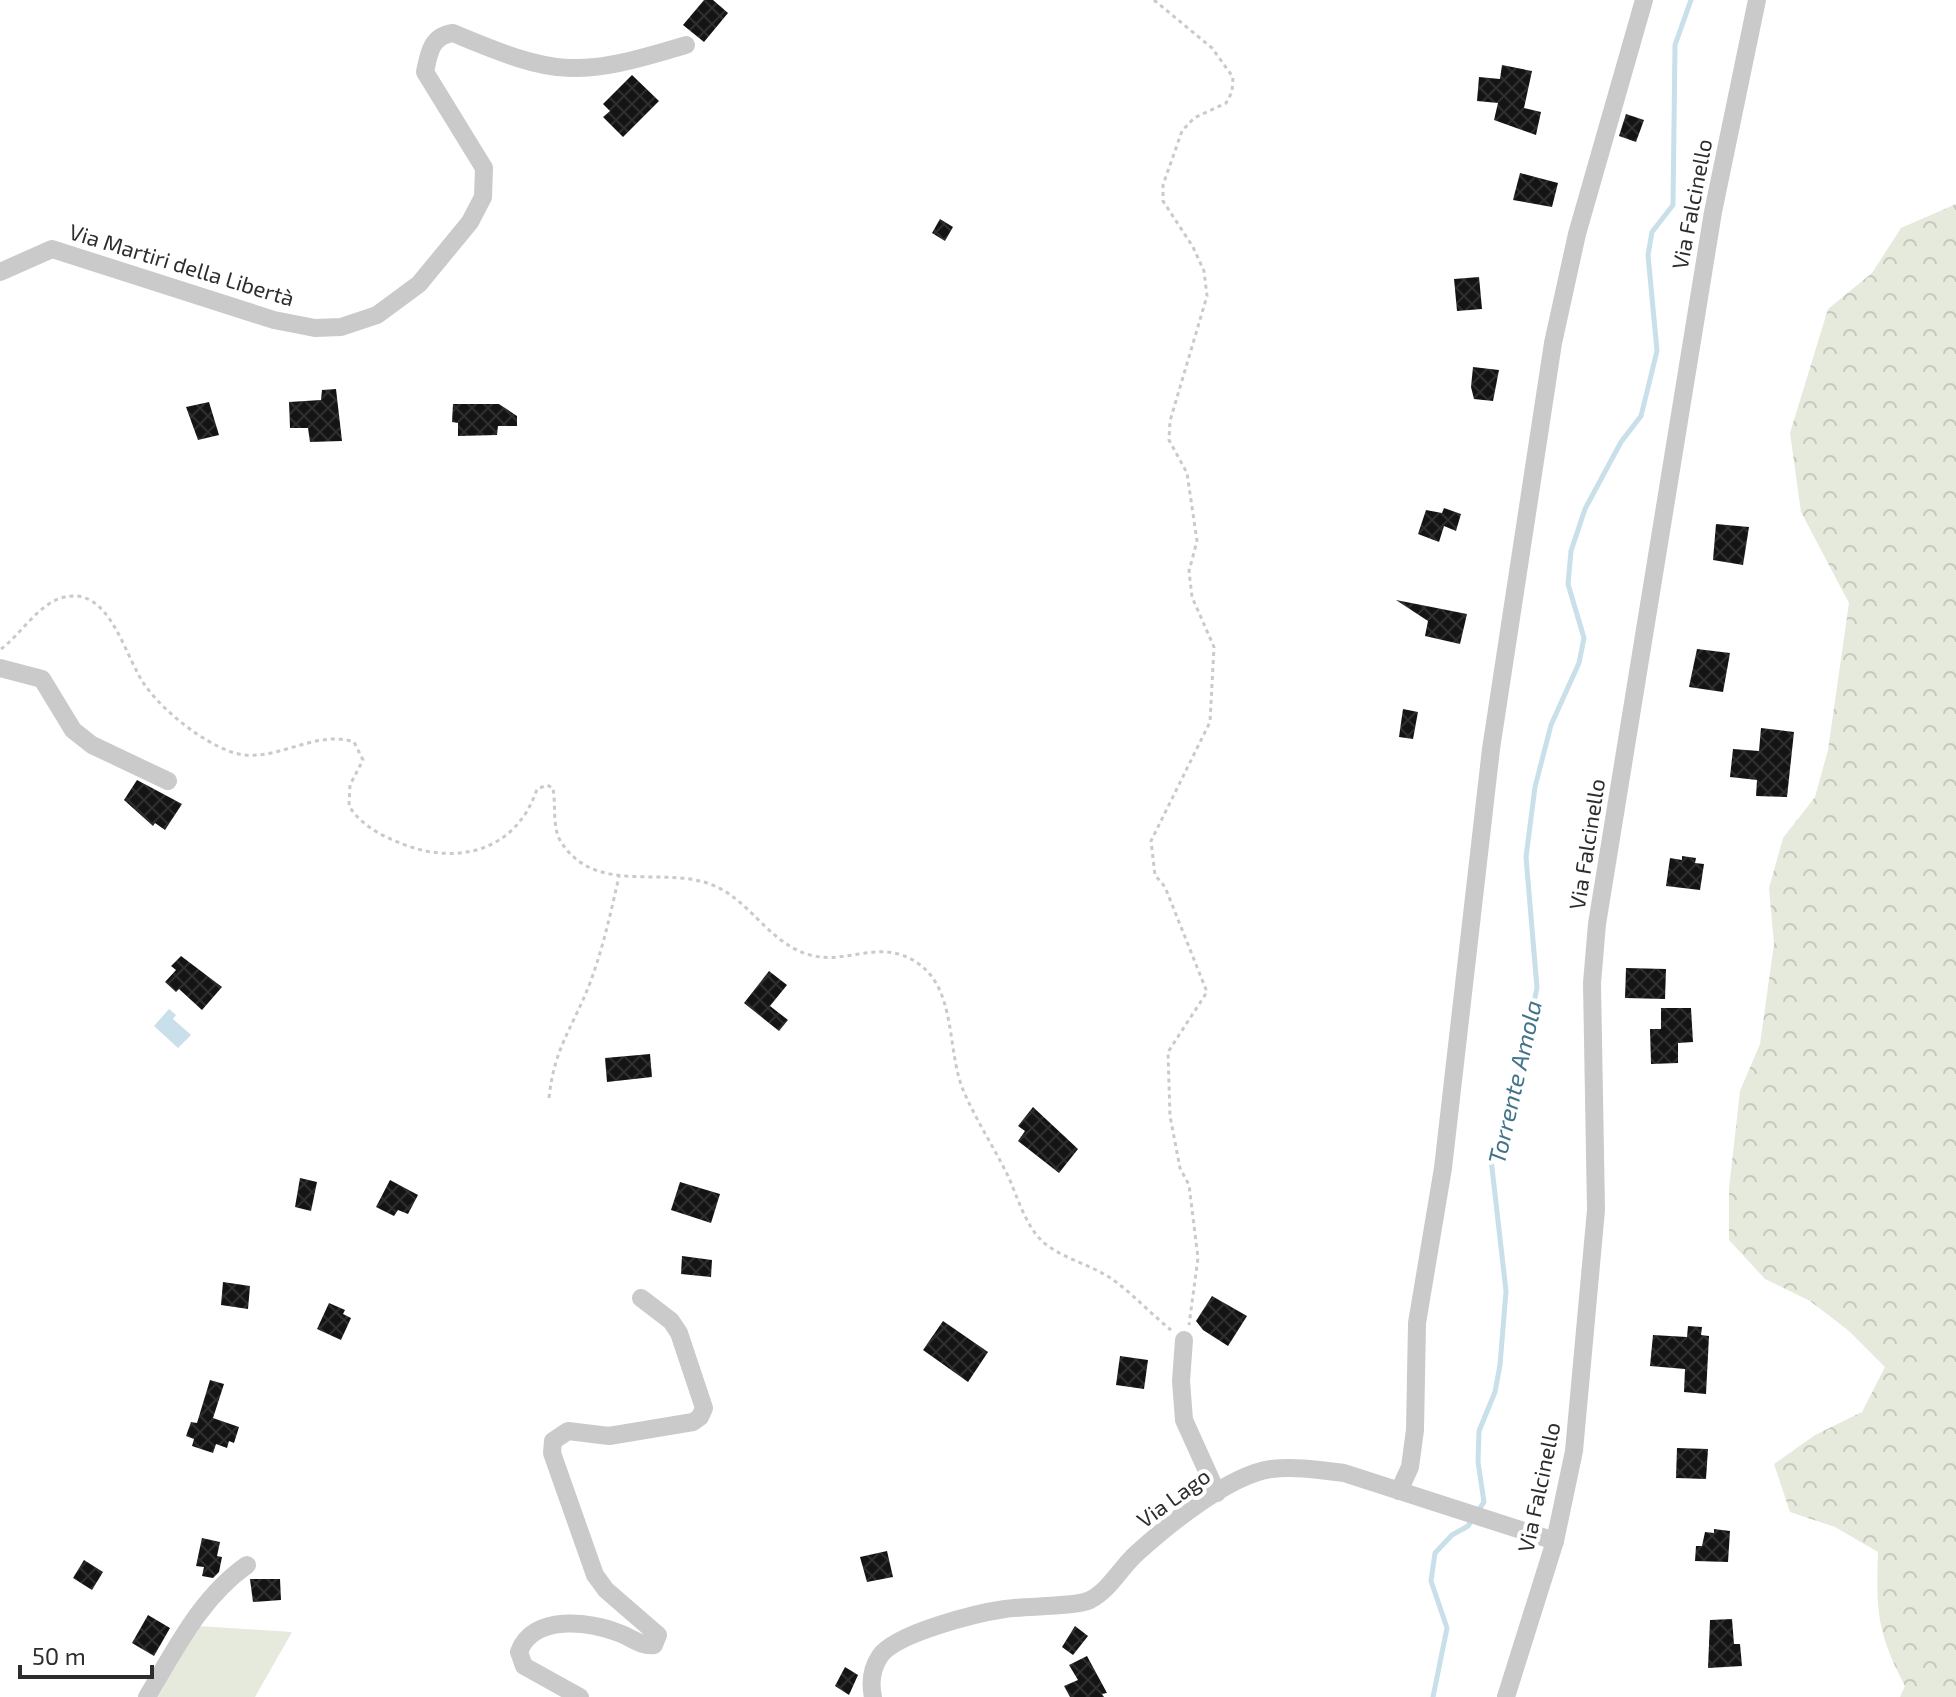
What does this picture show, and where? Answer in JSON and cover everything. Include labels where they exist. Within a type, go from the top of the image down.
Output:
[{"type":"street","points":[[1406,1493],[1415,1430],[1417,1323],[1443,1168],[1491,749],[1553,343],[1577,234],[1644,0]]},
{"type":"street","name":"Via Falcinello","points":[[1506,1697],[1546,1537],[1574,1451],[1596,1210],[1592,983],[1597,924],[1713,212],[1757,0]]},
{"type":"street","name":"Via Martiri della Libertà","points":[[0,272],[52,249],[259,315],[315,328],[341,327],[377,315],[419,284],[470,222],[483,197],[484,168],[425,72],[434,41],[442,34],[453,33],[520,62],[586,71],[686,45]]},
{"type":"street","points":[[0,668],[42,679],[73,730],[92,745],[168,781]]},
{"type":"street","points":[[580,1697],[524,1666],[519,1652],[530,1636],[552,1625],[570,1623],[619,1632],[646,1646],[657,1642],[658,1635],[606,1590],[595,1575],[552,1453],[553,1441],[568,1431],[609,1436],[693,1422],[704,1408],[679,1333],[671,1321],[641,1298]]},
{"type":"street","points":[[1184,1340],[1181,1381],[1184,1420],[1217,1493]]},
{"type":"street","name":"Via Lago","points":[[873,1697],[873,1670],[882,1654],[897,1643],[1002,1609],[1088,1602],[1136,1553],[1217,1493],[1248,1475],[1293,1468],[1344,1473],[1546,1537]]},
{"type":"street","points":[[147,1697],[185,1633],[225,1581],[247,1565]]},
{"type":"path","points":[[0,650],[50,604],[69,597],[86,600],[98,606],[112,623],[146,688],[187,725],[218,747],[244,756],[336,739],[354,742],[363,760],[350,785],[349,806],[366,825],[385,837],[433,855],[462,855],[497,843],[530,810],[537,789],[547,785],[553,788],[559,840],[577,859],[597,870],[652,880],[682,877],[713,885],[736,897],[768,931],[798,951],[831,957],[865,951],[887,952],[909,958],[929,972],[941,993],[963,1089],[1041,1241],[1112,1279],[1184,1340],[1192,1313],[1192,1285],[1198,1258],[1189,1185],[1180,1168],[1170,1116],[1168,1052],[1207,992],[1165,887],[1155,875],[1151,841],[1210,722],[1214,647],[1192,597],[1189,571],[1197,541],[1187,473],[1169,440],[1170,421],[1207,296],[1204,271],[1193,247],[1163,201],[1163,185],[1182,131],[1194,118],[1226,103],[1232,92],[1233,77],[1212,48],[1154,0]]},
{"type":"path","points":[[549,1098],[553,1064],[589,985],[607,932],[619,876]]},
{"type":"green space","points":[[1956,204],[1956,1697],[1900,1697],[1905,1686],[1880,1621],[1878,1552],[1835,1527],[1790,1512],[1774,1464],[1815,1435],[1862,1412],[1885,1367],[1849,1331],[1810,1301],[1765,1279],[1729,1240],[1729,1188],[1740,1091],[1760,1044],[1774,944],[1769,888],[1783,838],[1815,797],[1828,750],[1849,603],[1801,512],[1790,433],[1828,309],[1872,273],[1901,228]]},
{"type":"green space","points":[[198,1626],[292,1632],[255,1697],[158,1697]]},
{"type":"water","points":[[169,1009],[176,1015],[173,1019],[191,1035],[178,1048],[154,1026]]},
{"type":"building","points":[[704,0],[713,0],[728,13],[704,42],[683,25]]},
{"type":"building","points":[[1502,65],[1532,71],[1524,108],[1541,112],[1536,135],[1494,120],[1498,103],[1477,101],[1479,77],[1500,79]]},
{"type":"building","points":[[632,75],[659,101],[623,137],[603,117],[610,111],[603,104]]},
{"type":"building","points":[[1626,114],[1644,120],[1636,142],[1619,136]]},
{"type":"building","points":[[1520,173],[1558,183],[1552,207],[1513,200]]},
{"type":"building","points":[[940,219],[953,227],[945,241],[932,233]]},
{"type":"building","points":[[1479,277],[1482,309],[1457,311],[1454,279]]},
{"type":"building","points":[[1473,367],[1499,370],[1493,401],[1474,399],[1471,387]]},
{"type":"building","points":[[336,389],[342,441],[310,442],[308,428],[290,428],[289,402],[321,400],[322,390]]},
{"type":"building","points":[[209,402],[219,435],[198,440],[186,407]]},
{"type":"building","points":[[453,404],[499,404],[517,416],[517,426],[498,426],[497,435],[458,436],[458,423],[452,422]]},
{"type":"building","points":[[1444,508],[1461,514],[1456,531],[1444,526],[1439,542],[1418,534],[1426,510],[1442,513]]},
{"type":"building","points":[[1716,524],[1749,527],[1743,565],[1713,560]]},
{"type":"building","points":[[1396,600],[1467,614],[1460,644],[1425,636],[1428,621]]},
{"type":"building","points":[[1697,649],[1730,653],[1723,692],[1689,687]]},
{"type":"building","points":[[1403,709],[1418,712],[1413,739],[1399,737]]},
{"type":"building","points":[[1761,728],[1794,732],[1787,797],[1756,796],[1757,780],[1730,777],[1733,749],[1759,751]]},
{"type":"building","points":[[137,780],[182,804],[165,830],[155,823],[153,826],[124,800]]},
{"type":"building","points":[[1682,856],[1696,858],[1695,863],[1704,864],[1700,890],[1666,886],[1670,858],[1682,860]]},
{"type":"building","points":[[181,956],[222,987],[202,1010],[179,989],[176,992],[165,982],[176,970],[171,966]]},
{"type":"building","points":[[1626,968],[1666,969],[1665,999],[1625,998]]},
{"type":"building","points":[[769,971],[787,985],[770,1006],[788,1020],[779,1031],[744,1003]]},
{"type":"building","points":[[1661,1008],[1691,1008],[1693,1042],[1678,1043],[1678,1063],[1651,1064],[1650,1029],[1661,1029]]},
{"type":"building","points":[[650,1054],[652,1077],[607,1082],[605,1058]]},
{"type":"building","points":[[1033,1107],[1078,1149],[1059,1173],[1018,1141],[1025,1131],[1018,1126]]},
{"type":"building","points":[[300,1178],[317,1182],[311,1211],[295,1207]]},
{"type":"building","points":[[390,1180],[418,1195],[408,1214],[398,1210],[394,1216],[376,1207]]},
{"type":"building","points":[[680,1182],[720,1194],[711,1223],[671,1210]]},
{"type":"building","points":[[682,1256],[712,1260],[711,1277],[681,1274]]},
{"type":"building","points":[[223,1282],[250,1286],[248,1309],[221,1305]]},
{"type":"building","points":[[1212,1296],[1247,1316],[1228,1346],[1203,1330],[1196,1321]]},
{"type":"building","points":[[329,1303],[345,1310],[343,1314],[351,1318],[341,1340],[317,1329]]},
{"type":"building","points":[[943,1321],[988,1352],[968,1382],[923,1350]]},
{"type":"building","points":[[1688,1326],[1702,1327],[1701,1335],[1709,1336],[1706,1394],[1684,1392],[1685,1369],[1650,1366],[1653,1335],[1687,1337]]},
{"type":"building","points":[[1120,1356],[1148,1360],[1144,1389],[1116,1385]]},
{"type":"building","points":[[210,1380],[224,1384],[213,1418],[239,1427],[234,1443],[229,1441],[227,1448],[216,1444],[213,1453],[192,1446],[194,1439],[186,1436],[191,1422],[197,1423]]},
{"type":"building","points":[[1677,1448],[1708,1449],[1706,1479],[1676,1478]]},
{"type":"building","points":[[1714,1529],[1730,1531],[1728,1562],[1695,1561],[1696,1546],[1702,1546],[1705,1532],[1714,1533]]},
{"type":"building","points":[[202,1538],[220,1542],[217,1556],[222,1557],[219,1572],[213,1578],[202,1576],[204,1567],[196,1566]]},
{"type":"building","points":[[887,1551],[893,1577],[867,1582],[860,1557]]},
{"type":"building","points":[[84,1560],[103,1572],[92,1590],[73,1578]]},
{"type":"building","points":[[250,1579],[280,1579],[281,1600],[253,1602]]},
{"type":"building","points":[[148,1615],[170,1628],[154,1656],[132,1643]]},
{"type":"building","points":[[1732,1619],[1734,1644],[1740,1644],[1742,1666],[1708,1668],[1710,1620]]},
{"type":"building","points":[[1075,1626],[1088,1636],[1073,1655],[1062,1647]]},
{"type":"building","points":[[1087,1656],[1107,1693],[1102,1694],[1104,1697],[1070,1697],[1064,1686],[1078,1680],[1069,1665]]},
{"type":"building","points":[[845,1667],[858,1675],[849,1695],[835,1686]]},
{"type":"waterway","name":"Torrente Amola","points":[[1433,1697],[1447,1628],[1431,1581],[1435,1553],[1452,1535],[1468,1526],[1484,1502],[1478,1462],[1479,1431],[1495,1392],[1500,1365],[1506,1291],[1491,1159],[1511,1107],[1537,988],[1526,857],[1535,787],[1551,725],[1579,663],[1584,638],[1568,584],[1571,551],[1585,509],[1621,442],[1641,416],[1657,351],[1648,255],[1652,232],[1673,205],[1675,45],[1691,0]]}]
